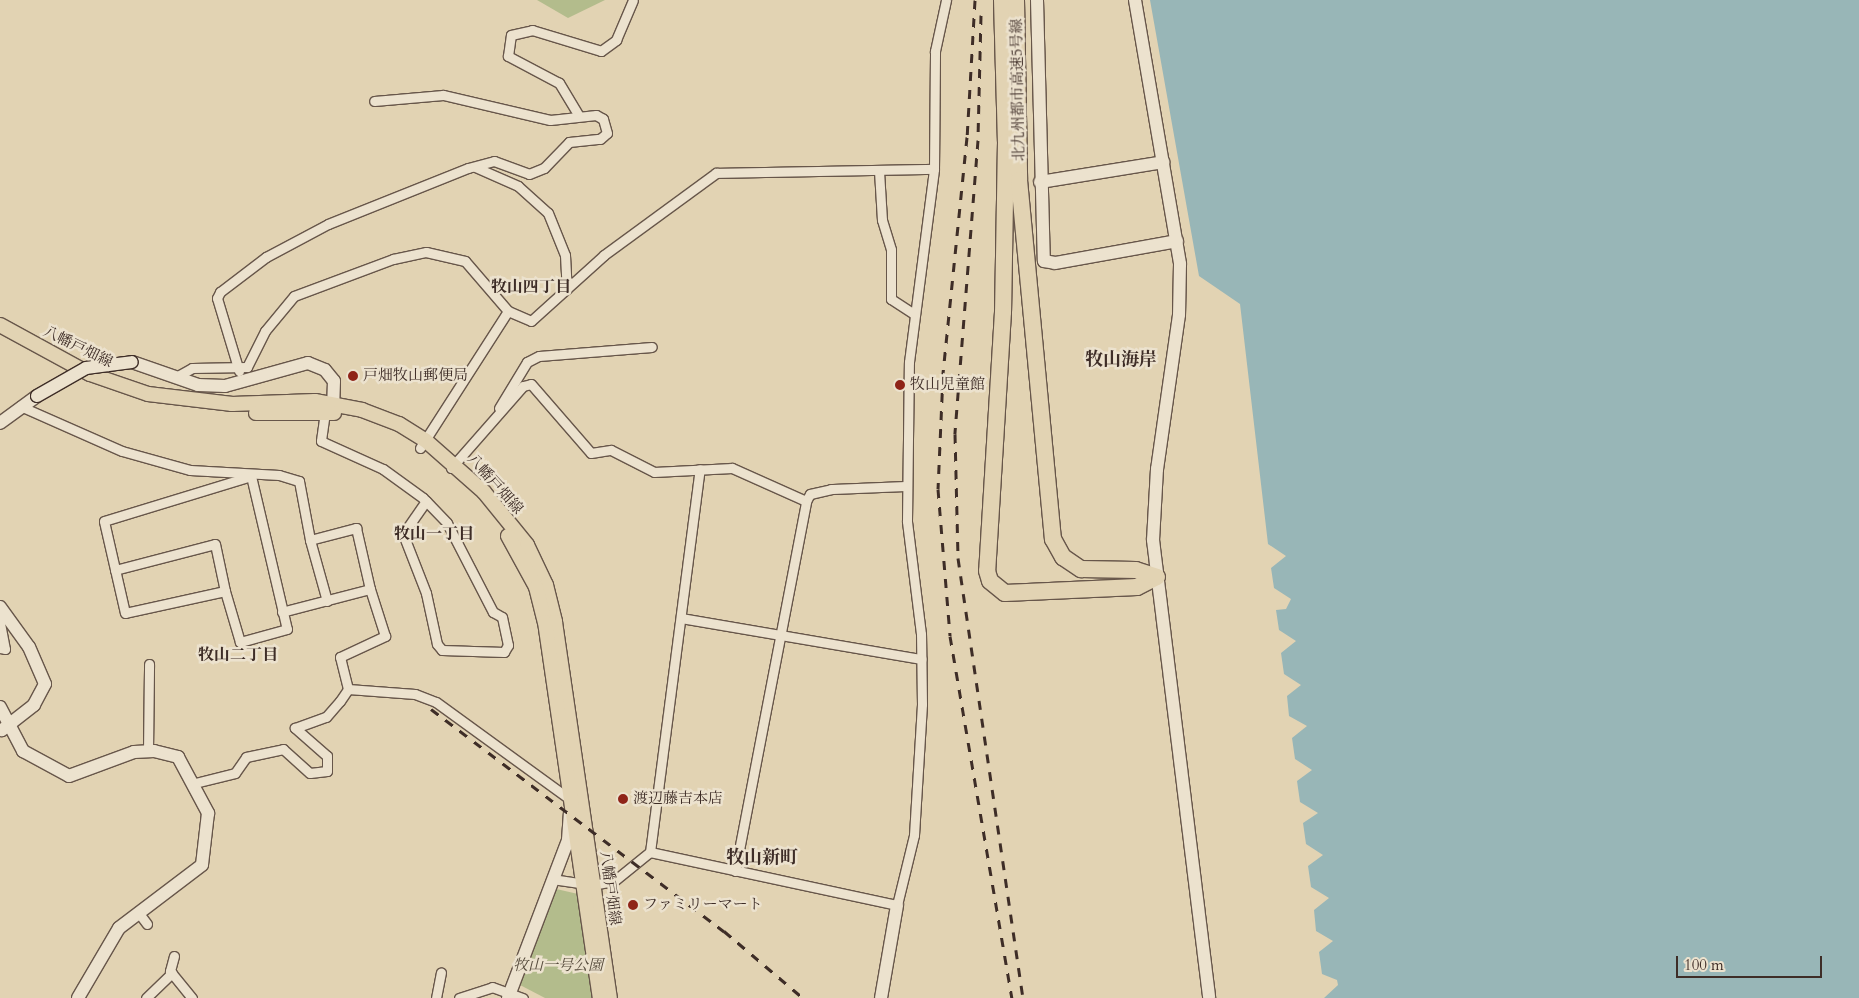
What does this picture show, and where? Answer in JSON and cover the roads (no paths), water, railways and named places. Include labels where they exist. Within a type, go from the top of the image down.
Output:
[{"type":"highway","name":"北九州都市高速5号線","points":[[1002,0],[1006,142],[1003,312],[988,576],[1005,592],[1137,587],[1157,577]]},
{"type":"highway","name":"北九州都市高速5号線","points":[[1016,0],[1019,180],[1052,539],[1063,558],[1081,569],[1136,570],[1157,577]]},
{"type":"main road","name":"八幡戸畑線","points":[[0,326],[90,374],[148,394],[232,404],[331,409],[395,432],[422,444],[453,466],[527,545],[546,585],[555,622],[600,998]]},
{"type":"main road","name":"八幡戸畑線","points":[[0,335],[87,383],[146,403],[233,414],[331,409]]},
{"type":"main road","name":"八幡戸畑線","points":[[453,466],[518,549],[536,587],[587,885],[610,998]]},
{"type":"street","points":[[579,116],[559,83],[508,56],[511,35],[532,30],[601,51],[616,40],[633,0]]},
{"type":"street","points":[[881,998],[897,905],[914,835],[922,660],[907,486],[914,314],[934,169],[935,51],[946,0]]},
{"type":"street","points":[[1037,0],[1041,255],[1049,264],[1177,241]]},
{"type":"street","points":[[1135,0],[1177,241],[1179,315],[1154,505],[1157,577],[1210,998]]},
{"type":"street","points":[[239,371],[217,298],[220,292],[266,257],[328,224],[475,167],[494,161],[529,174],[544,168],[569,142],[600,138],[607,133],[603,119],[579,116],[550,120],[442,95],[374,101]]},
{"type":"street","points":[[1040,182],[1163,162]]},
{"type":"street","points":[[475,167],[518,186],[548,214],[565,255],[567,289]]},
{"type":"street","points":[[176,377],[192,368],[239,371],[247,368],[265,331],[294,296],[393,259],[426,252],[465,261],[508,311],[531,322],[604,255],[716,172],[738,169],[879,171],[934,169]]},
{"type":"street","points":[[879,171],[882,220],[892,250],[891,299],[914,314]]},
{"type":"street","points":[[422,444],[508,311]]},
{"type":"street","points":[[496,415],[512,383],[528,362],[539,356],[652,347]]},
{"type":"street","points":[[0,424],[20,406],[86,368],[132,362],[176,377],[225,386],[308,363],[325,370],[334,381],[331,409],[322,441],[383,469],[426,501],[447,523],[493,612],[502,617],[508,645],[504,652],[442,650],[437,644],[426,593],[403,534],[426,501]]},
{"type":"street","points":[[453,466],[523,386],[531,384],[591,453],[610,450],[654,472],[732,468],[806,501]]},
{"type":"street","points":[[20,406],[122,451],[190,470],[251,476],[279,475],[299,481],[310,540],[327,600]]},
{"type":"street","points":[[552,880],[587,885],[614,881],[650,852],[700,469]]},
{"type":"street","points":[[226,591],[125,613],[104,521],[251,476]]},
{"type":"street","points":[[115,570],[214,544],[240,642],[287,629],[251,476]]},
{"type":"street","points":[[735,871],[806,501],[810,494],[831,488],[907,486]]},
{"type":"street","points":[[310,540],[356,528],[370,589],[385,636],[340,657],[348,689]]},
{"type":"street","points":[[282,612],[370,589]]},
{"type":"street","points":[[0,648],[5,648],[0,624],[2,610]]},
{"type":"street","points":[[2,610],[29,648],[45,684],[34,705],[3,729]]},
{"type":"street","points":[[681,618],[922,660]]},
{"type":"street","points":[[148,751],[150,664]]},
{"type":"street","points":[[348,689],[415,694],[436,702],[572,800],[568,840],[509,995]]},
{"type":"street","points":[[196,782],[235,773],[246,757],[283,749],[310,772],[327,771],[327,756],[295,728],[326,718],[348,689]]},
{"type":"street","points":[[0,707],[3,729],[23,751],[70,776],[134,752],[148,751],[178,757],[196,782],[208,813],[202,865],[119,928],[78,998]]},
{"type":"street","points":[[650,852],[897,905]]},
{"type":"street","points":[[138,912],[147,924]]},
{"type":"street","points":[[174,956],[170,962],[172,973],[192,998]]},
{"type":"street","points":[[436,998],[440,972]]},
{"type":"street","points":[[146,998],[172,973]]},
{"type":"street","points":[[459,998],[492,987],[509,995],[523,998]]},
{"type":"water","points":[[1150,0],[1859,0],[1859,998],[1324,998],[1338,985],[1337,980],[1322,974],[1319,952],[1333,941],[1316,931],[1314,910],[1329,898],[1311,887],[1308,866],[1323,855],[1306,844],[1303,823],[1318,813],[1300,802],[1297,781],[1312,770],[1295,759],[1292,738],[1307,726],[1289,716],[1287,696],[1301,685],[1284,674],[1281,653],[1296,641],[1279,630],[1276,610],[1286,609],[1291,599],[1274,588],[1271,568],[1286,556],[1268,544],[1240,304],[1199,276]]},
{"type":"railway","points":[[975,0],[967,137],[943,375],[938,489],[950,636],[1012,998]]},
{"type":"railway","points":[[981,15],[978,140],[955,434],[958,558],[1023,998]]},
{"type":"railway","points":[[431,709],[724,931],[803,998]]},
{"type":"place","name":"戸畑牧山郵便局","points":[[353,376]]},
{"type":"place","name":"牧山児童館","points":[[900,385]]},
{"type":"place","name":"渡辺藤吉本店","points":[[623,799]]},
{"type":"place","name":"ファミリーマート","points":[[633,905]]},
{"type":"district","name":"牧山四丁目","points":[[531,287]]},
{"type":"district","name":"牧山海岸","points":[[1121,360]]},
{"type":"district","name":"牧山一丁目","points":[[434,534]]},
{"type":"district","name":"牧山二丁目","points":[[238,655]]},
{"type":"district","name":"牧山新町","points":[[762,858]]},
{"type":"park label","name":"牧山一号公園","points":[[558,966]]}]
